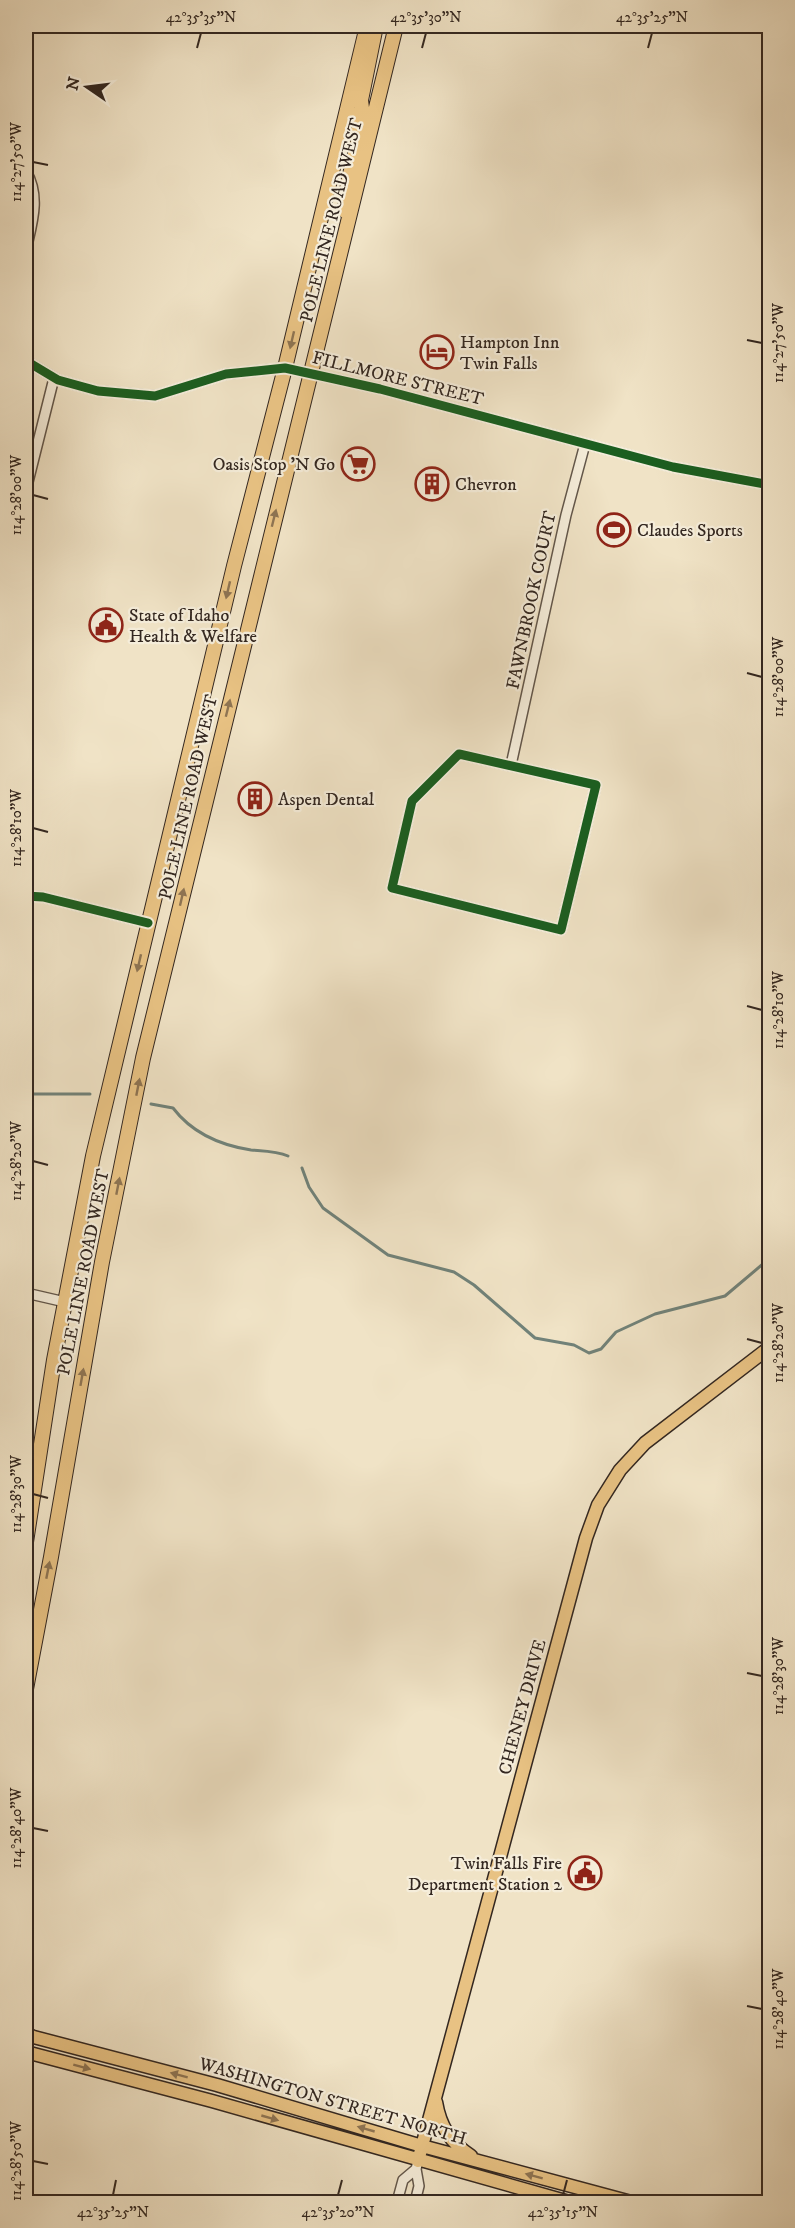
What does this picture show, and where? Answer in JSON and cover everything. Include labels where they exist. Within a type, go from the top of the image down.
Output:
[{"type":"highway","name":"POLE LINE ROAD WEST","points":[[26,1542],[65,1302],[93,1156],[234,566],[285,368],[367,26]]},
{"type":"highway","points":[[372,129],[363,116],[361,100],[376,26]]},
{"type":"highway","name":"POLE LINE ROAD WEST","points":[[26,1689],[102,1262],[143,1058],[396,26]]},
{"type":"highway","points":[[340,257],[348,183],[359,137],[358,123],[347,110]]},
{"type":"main road","name":"CHENEY DRIVE","points":[[417,2165],[586,1538],[598,1505],[620,1470],[645,1443],[770,1347]]},
{"type":"main road","name":"WASHINGTON STREET NORTH","points":[[27,2035],[217,2085],[422,2146],[631,2202]]},
{"type":"main road","name":"WASHINGTON STREET NORTH","points":[[27,2052],[212,2101],[417,2165],[569,2202]]},
{"type":"main road","points":[[436,2096],[443,2127],[456,2144],[479,2161]]},
{"type":"street","points":[[26,171],[33,188],[35,204],[26,250]]},
{"type":"street","name":"FILLMORE STREET","points":[[26,356],[28,362],[54,378],[98,391],[155,396],[225,374],[285,368],[380,389],[673,467],[770,485]]},
{"type":"street","points":[[26,490],[54,378]]},
{"type":"street","name":"FAWNBROOK COURT","points":[[511,765],[566,515],[585,444]]},
{"type":"street","points":[[459,754],[511,765],[597,785],[561,930],[392,888],[412,801],[459,754]]},
{"type":"street","points":[[26,896],[43,897],[148,923]]},
{"type":"street","points":[[26,1293],[65,1302]]},
{"type":"street","points":[[397,2202],[403,2180],[417,2165]]},
{"type":"street","points":[[415,2202],[419,2186],[417,2165]]},
{"type":"waterway","points":[[26,1094],[90,1094]]},
{"type":"waterway","points":[[151,1104],[173,1108],[180,1117],[198,1131],[217,1141],[239,1148],[275,1152],[288,1156]]},
{"type":"waterway","points":[[302,1168],[309,1187],[323,1208],[388,1255],[454,1272],[474,1285],[535,1338],[574,1345],[589,1353],[601,1349],[616,1332],[655,1314],[725,1296],[770,1258]]},
{"type":"cycle path","points":[[26,356],[28,362],[58,380],[98,391],[155,396],[226,374],[285,368],[380,389],[673,467],[770,485]]},
{"type":"cycle path","points":[[459,754],[596,785],[561,930],[392,888],[412,801],[459,754]]},
{"type":"cycle path","points":[[26,896],[43,897],[148,923]]},
{"type":"place","name":"Hampton Inn Twin Falls","points":[[437,352]]},
{"type":"place","name":"Oasis Stop 'N Go","points":[[358,464]]},
{"type":"place","name":"Chevron","points":[[432,484]]},
{"type":"place","name":"Claudes Sports","points":[[614,530]]},
{"type":"place","name":"State of Idaho Health & Welfare","points":[[106,625]]},
{"type":"place","name":"Aspen Dental","points":[[255,799]]},
{"type":"place","name":"Twin Falls Fire Department Station 2","points":[[585,1873]]}]
